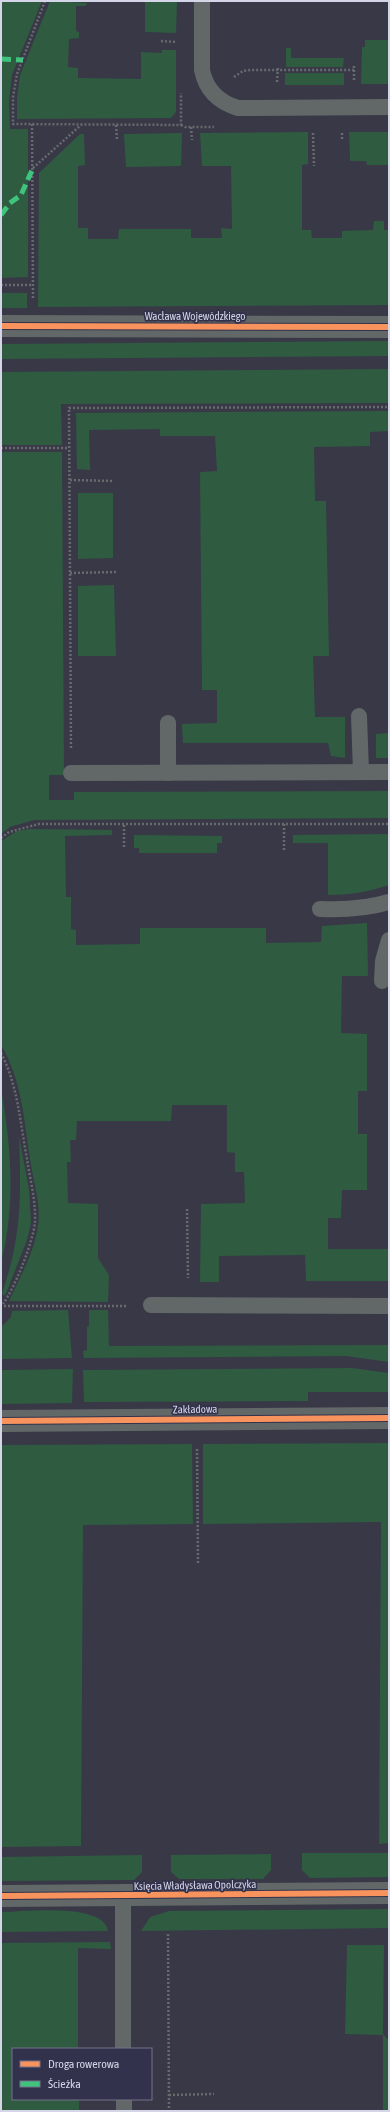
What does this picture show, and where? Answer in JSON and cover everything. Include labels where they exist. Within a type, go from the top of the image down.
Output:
[{"type":"street","name":"Wacława Wojewódzkiego","points":[[1,326],[389,327]]},
{"type":"street","name":"Zakładowa","points":[[1,1421],[389,1418]]},
{"type":"street","name":"Księcia Władysława Opolczyka","points":[[1,1896],[389,1893]]},
{"type":"lane","points":[[202,1],[202,70],[204,81],[216,97],[229,106],[238,108],[389,107]]},
{"type":"lane","points":[[359,716],[361,772]]},
{"type":"lane","points":[[168,723],[168,773]]},
{"type":"lane","points":[[71,773],[389,772]]},
{"type":"lane","points":[[320,909],[354,909],[389,902]]},
{"type":"lane","points":[[382,982],[383,961],[389,940]]},
{"type":"lane","points":[[151,1305],[389,1306]]},
{"type":"lane","points":[[124,1896],[124,2048]]},
{"type":"lane","points":[[124,2100],[124,2111]]},
{"type":"path","points":[[45,1],[17,74],[13,98],[13,124],[181,125],[181,87]]},
{"type":"path","points":[[161,41],[181,42]]},
{"type":"path","points":[[277,84],[278,66]]},
{"type":"path","points":[[232,80],[243,71],[354,68],[354,83]]},
{"type":"path","points":[[32,124],[34,326]]},
{"type":"path","points":[[33,168],[81,124]]},
{"type":"path","points":[[116,125],[117,140]]},
{"type":"path","points":[[313,126],[314,166]]},
{"type":"path","points":[[191,127],[192,140]]},
{"type":"path","points":[[1,286],[33,285]]},
{"type":"path","points":[[71,773],[69,408],[389,407]]},
{"type":"path","points":[[1,448],[69,448]]},
{"type":"path","points":[[70,480],[114,481]]},
{"type":"path","points":[[70,573],[116,572]]},
{"type":"path","points":[[1,838],[9,832],[39,824],[389,824]]},
{"type":"path","points":[[284,824],[284,850]]},
{"type":"path","points":[[124,825],[124,849]]},
{"type":"path","points":[[1,1053],[9,1068],[16,1093],[34,1198],[35,1220],[34,1230],[20,1270],[4,1305],[151,1305]]},
{"type":"path","points":[[187,1209],[188,1304]]},
{"type":"path","points":[[197,1448],[198,1563]]},
{"type":"path","points":[[168,1934],[169,2111]]},
{"type":"path","points":[[169,2094],[214,2094]]},
{"type":"green space","points":[[1,1],[42,1],[12,75],[9,102],[10,129],[28,129],[28,277],[1,278]]},
{"type":"green space","points":[[50,1],[87,3],[86,6],[76,6],[76,31],[79,32],[79,38],[69,39],[68,67],[78,68],[78,78],[141,79],[141,52],[162,53],[162,50],[176,50],[176,112],[171,118],[17,119],[17,98],[20,75]]},
{"type":"green space","points":[[145,1],[177,1],[176,33],[145,32]]},
{"type":"green space","points":[[365,40],[389,40],[389,84],[361,84],[362,47],[365,47]]},
{"type":"green space","points":[[286,48],[291,48],[291,58],[344,58],[343,67],[286,67]]},
{"type":"green space","points":[[285,73],[344,73],[344,85],[285,85]]},
{"type":"green space","points":[[308,132],[308,164],[302,165],[302,230],[311,230],[312,238],[342,238],[342,231],[373,230],[374,221],[384,221],[384,230],[389,230],[389,305],[38,307],[39,173],[80,134],[84,134],[85,165],[78,166],[78,228],[88,228],[88,239],[118,239],[119,229],[191,229],[191,238],[222,238],[221,228],[232,229],[231,166],[202,166],[200,133]]},
{"type":"green space","points":[[349,132],[389,132],[389,165],[367,165],[366,161],[350,161]]},
{"type":"green space","points":[[182,133],[181,166],[126,167],[124,134]]},
{"type":"green space","points":[[1,293],[27,293],[27,308],[1,308]]},
{"type":"green space","points":[[389,341],[389,356],[1,359],[1,344]]},
{"type":"green space","points":[[389,369],[389,403],[61,404],[62,445],[1,445],[1,372]]},
{"type":"green space","points":[[389,411],[389,431],[370,432],[370,446],[314,447],[315,501],[326,501],[329,656],[313,656],[315,717],[345,717],[345,758],[331,756],[328,743],[183,743],[182,724],[217,723],[217,690],[202,690],[200,472],[217,471],[215,436],[160,436],[160,429],[89,430],[90,470],[77,469],[76,413]]},
{"type":"green space","points":[[1,452],[62,452],[64,775],[49,775],[49,800],[74,800],[74,792],[389,791],[389,818],[34,820],[10,827],[1,834]]},
{"type":"green space","points":[[78,493],[113,493],[113,558],[78,559]]},
{"type":"green space","points":[[114,585],[116,656],[78,656],[78,586]]},
{"type":"green space","points":[[389,733],[389,758],[376,758],[376,734]]},
{"type":"green space","points":[[30,829],[112,830],[112,835],[65,836],[66,897],[71,897],[71,929],[76,930],[76,945],[140,944],[140,928],[266,928],[266,943],[321,942],[322,926],[367,923],[368,976],[342,976],[341,1033],[367,1034],[367,1091],[358,1091],[358,1134],[367,1134],[367,1190],[342,1190],[341,1218],[328,1218],[328,1249],[389,1249],[389,1281],[306,1281],[305,1255],[219,1256],[219,1282],[200,1282],[201,1204],[245,1203],[244,1172],[235,1172],[235,1153],[227,1152],[227,1105],[172,1105],[171,1121],[77,1121],[76,1140],[70,1140],[71,1162],[67,1162],[68,1203],[98,1204],[98,1258],[109,1275],[108,1302],[9,1301],[34,1244],[39,1210],[22,1103],[14,1073],[1,1045],[1,841],[17,831]]},
{"type":"green space","points":[[389,834],[389,885],[359,893],[328,895],[328,843],[293,843],[293,835]]},
{"type":"green space","points":[[134,835],[222,836],[222,843],[217,843],[217,853],[139,853],[139,848],[134,848]]},
{"type":"green space","points":[[1,1089],[9,1154],[10,1197],[6,1241],[1,1262]]},
{"type":"green space","points":[[19,1136],[29,1189],[31,1223],[27,1240],[5,1296],[2,1293],[9,1272],[19,1216]]},
{"type":"green space","points":[[68,1310],[72,1358],[1,1359],[1,1327],[11,1317],[12,1311]]},
{"type":"green space","points":[[89,1310],[108,1310],[109,1346],[389,1345],[389,1362],[346,1356],[84,1358],[83,1351],[87,1350]]},
{"type":"green space","points":[[352,1368],[389,1373],[389,1392],[308,1392],[308,1401],[84,1402],[83,1370]]},
{"type":"green space","points":[[73,1369],[72,1403],[1,1404],[1,1370]]},
{"type":"green space","points":[[389,1443],[389,1843],[379,1844],[381,1522],[203,1524],[203,1444]]},
{"type":"green space","points":[[192,1444],[193,1524],[83,1525],[81,1846],[1,1847],[1,1445]]},
{"type":"green space","points":[[302,1853],[389,1853],[389,1877],[310,1878],[302,1870]]},
{"type":"green space","points":[[271,1854],[271,1870],[263,1879],[179,1879],[171,1872],[171,1855]]},
{"type":"green space","points":[[142,1855],[142,1872],[134,1880],[1,1881],[1,1857]]},
{"type":"green space","points":[[389,1909],[389,1928],[141,1931],[150,1917],[169,1911]]},
{"type":"green space","points":[[43,1910],[78,1912],[93,1916],[103,1922],[108,1931],[1,1932],[1,1912]]},
{"type":"green space","points":[[110,1942],[111,1949],[78,1948],[78,2048],[12,2048],[12,2100],[79,2100],[79,2111],[1,2111],[1,1943]]},
{"type":"green space","points":[[347,1945],[384,1945],[383,2034],[389,2041],[389,2111],[383,2111],[383,2035],[345,2034]]},
{"type":"marked path","points":[[1,59],[23,60]]},
{"type":"marked path","points":[[1,215],[10,203],[21,195],[33,168]]},
{"type":"cycle path","points":[[1,326],[389,327]]},
{"type":"cycle path","points":[[1,1421],[389,1418]]},
{"type":"cycle path","points":[[1,1896],[389,1893]]}]
